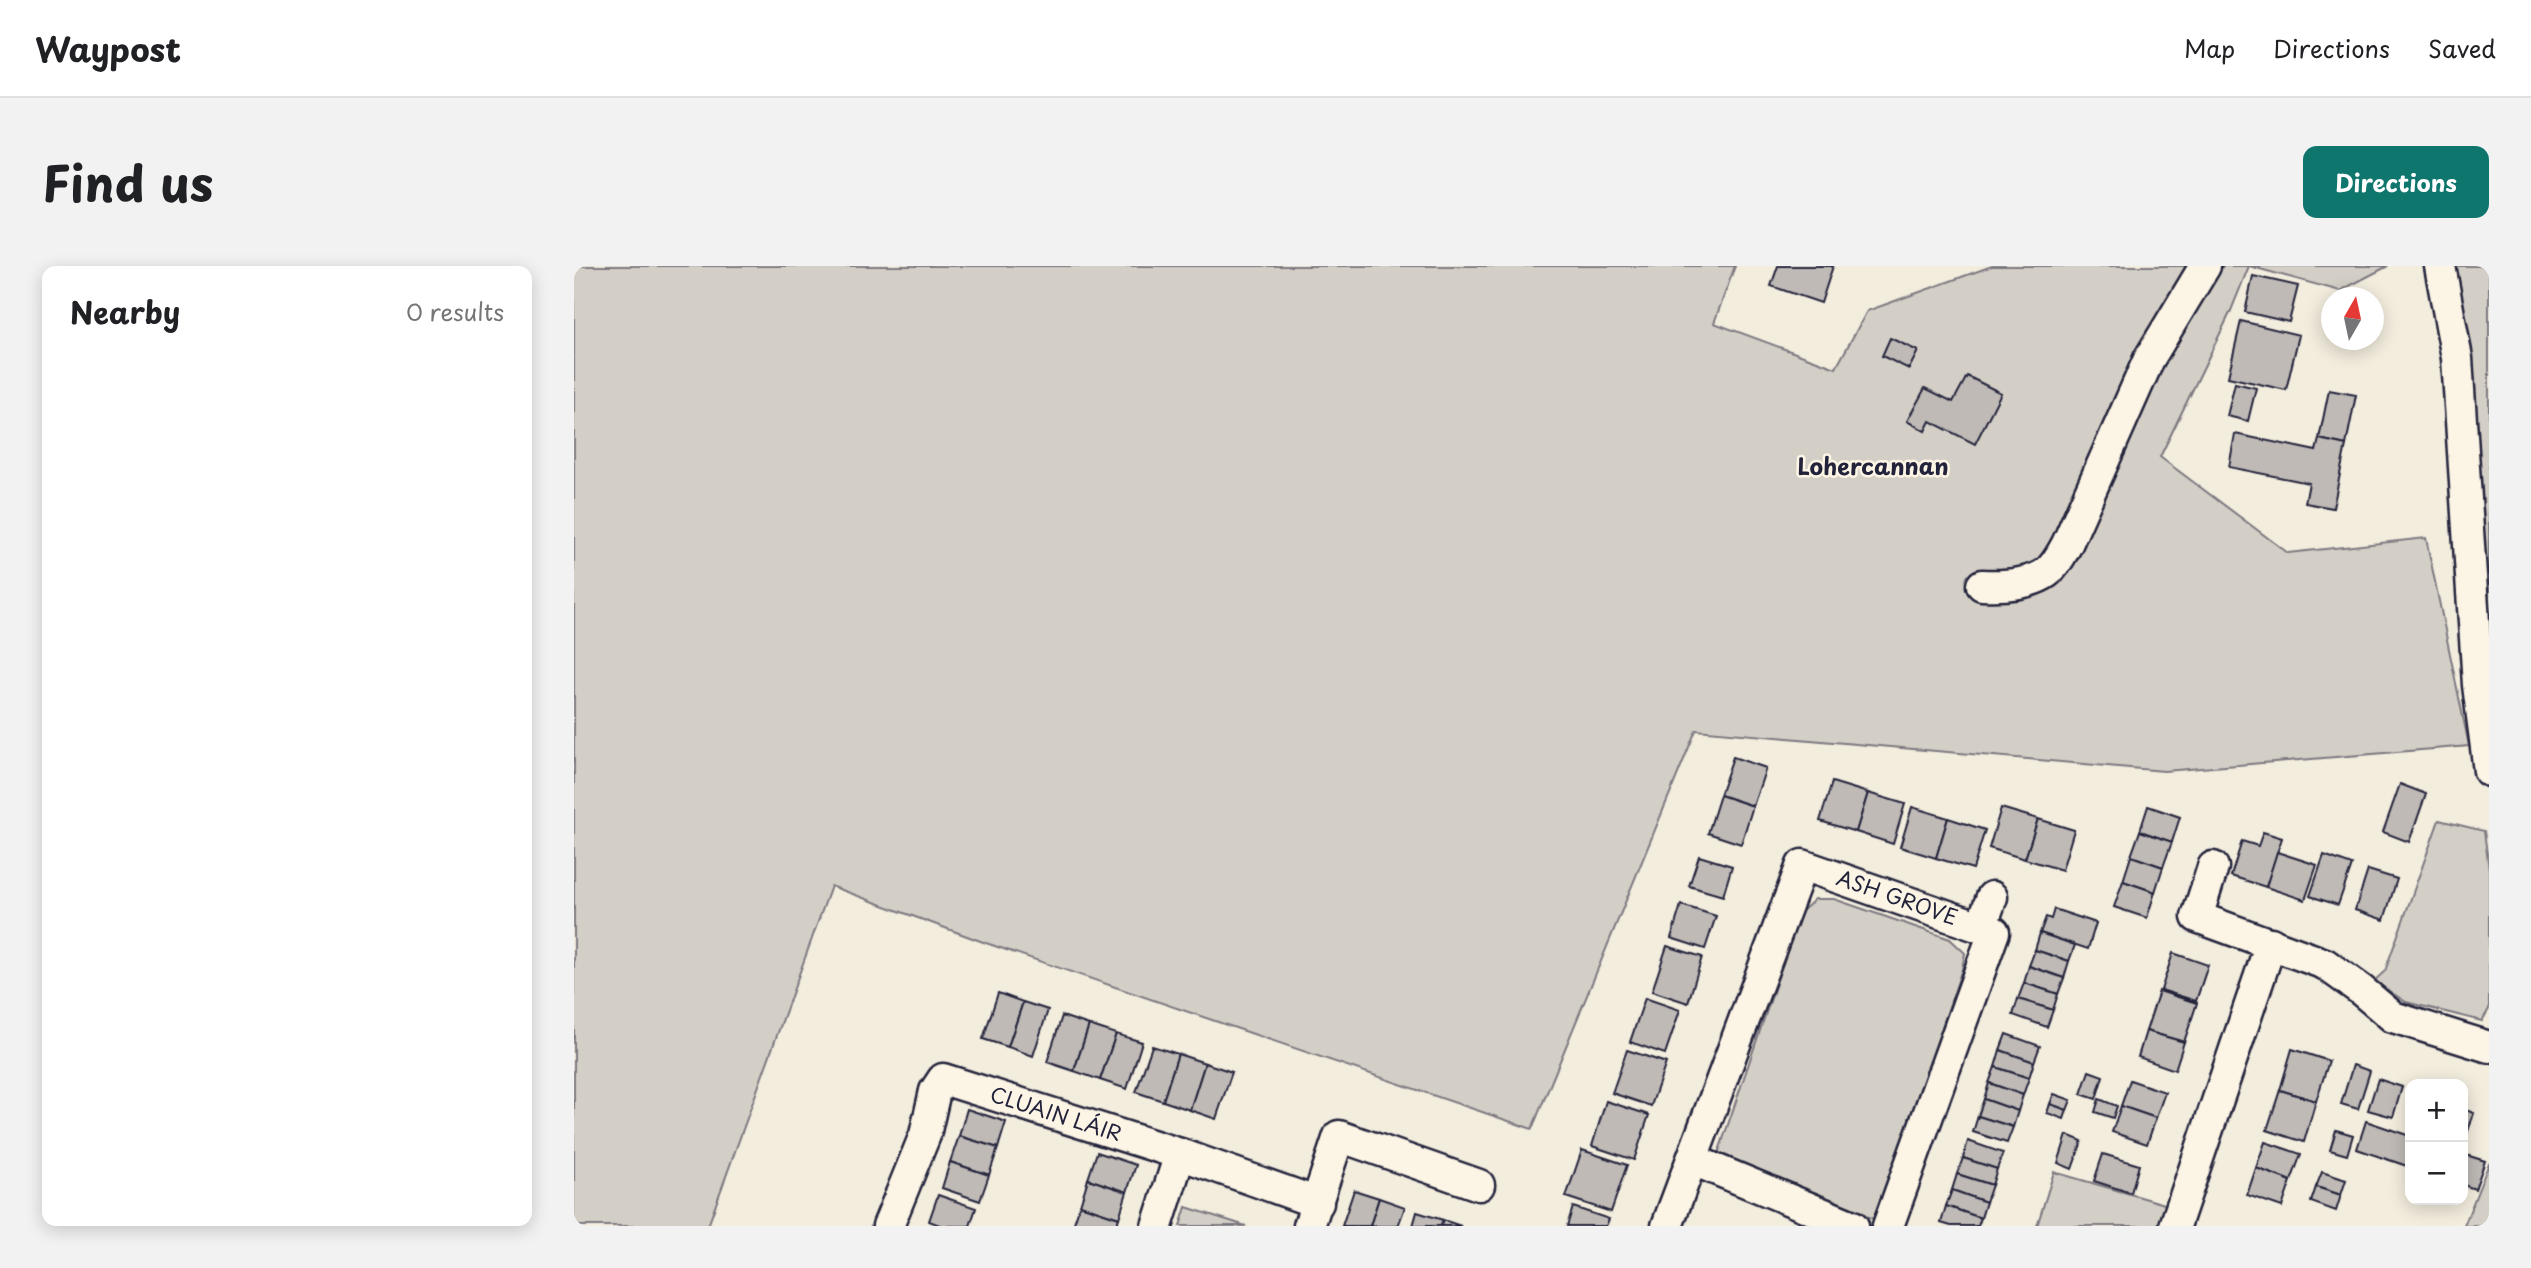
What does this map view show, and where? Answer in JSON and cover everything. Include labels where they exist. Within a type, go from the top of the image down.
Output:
[{"type":"street","points":[[1982,585],[2006,586],[2044,575],[2054,565],[2067,544],[2148,359],[2205,266]]},
{"type":"street","points":[[2440,266],[2457,358],[2478,685],[2489,771]]},
{"type":"street","name":"ASH GROVE","points":[[1667,1226],[1802,865],[1994,932],[1888,1226]]},
{"type":"street","points":[[2213,867],[2197,917],[2325,964],[2393,1017],[2489,1047]]},
{"type":"street","points":[[1981,928],[1992,897]]},
{"type":"street","points":[[2175,1226],[2271,943]]},
{"type":"street","name":"CLUAIN LÁIR","points":[[888,1226],[925,1135],[935,1091],[943,1079],[1180,1154],[1314,1214],[1339,1136],[1479,1185]]},
{"type":"street","points":[[1157,1226],[1180,1154]]},
{"type":"street","points":[[1693,1160],[1853,1226]]},
{"type":"shaded area","points":[[574,266],[1735,266],[1714,323],[1836,368],[1867,311],[1992,266],[2249,266],[2230,313],[2160,457],[2288,553],[2426,538],[2469,746],[2164,771],[1696,730],[1532,1129],[986,943],[831,886],[708,1226],[574,1226]]},
{"type":"shaded area","points":[[2249,266],[2388,266],[2348,287],[2325,287]]},
{"type":"shaded area","points":[[2451,266],[2489,266],[2489,650],[2483,609],[2473,367]]},
{"type":"shaded area","points":[[2439,820],[2484,831],[2489,869],[2489,1009],[2482,1021],[2406,1002],[2374,981],[2385,971]]},
{"type":"shaded area","points":[[1815,899],[1834,899],[1950,939],[1965,953],[1962,969],[1876,1220],[1717,1157],[1800,913]]},
{"type":"shaded area","points":[[2489,1163],[2489,1226],[2464,1226]]},
{"type":"shaded area","points":[[2054,1172],[2168,1205],[2160,1226],[2037,1226]]},
{"type":"shaded area","points":[[1186,1207],[1246,1226],[1180,1226]]},
{"type":"building","points":[[1778,266],[1833,266],[1821,303],[1771,286]]},
{"type":"building","points":[[2253,276],[2298,286],[2289,322],[2245,312]]},
{"type":"building","points":[[2241,321],[2299,335],[2286,390],[2228,377]]},
{"type":"building","points":[[1890,338],[1918,351],[1909,369],[1882,356]]},
{"type":"building","points":[[1967,376],[2001,393],[1975,444],[1930,421],[1925,431],[1907,421],[1925,388],[1953,402]]},
{"type":"building","points":[[2235,383],[2256,388],[2248,421],[2227,416]]},
{"type":"building","points":[[2329,390],[2356,395],[2346,445],[2319,439]]},
{"type":"building","points":[[2235,434],[2316,451],[2319,439],[2346,445],[2333,508],[2305,503],[2309,483],[2229,467]]},
{"type":"building","points":[[1733,757],[1766,768],[1753,806],[1720,795]]},
{"type":"building","points":[[1832,782],[1868,793],[1856,832],[1820,821]]},
{"type":"building","points":[[2400,784],[2426,794],[2409,842],[2383,832]]},
{"type":"building","points":[[1868,793],[1905,804],[1893,844],[1856,832]]},
{"type":"building","points":[[1720,795],[1753,806],[1741,844],[1708,833]]},
{"type":"building","points":[[2148,806],[2180,817],[2172,842],[2140,831]]},
{"type":"building","points":[[1912,807],[1948,818],[1936,858],[1900,847]]},
{"type":"building","points":[[2001,808],[2038,819],[2025,859],[1989,848]]},
{"type":"building","points":[[1948,818],[1985,830],[1973,869],[1936,858]]},
{"type":"building","points":[[2038,819],[2074,830],[2062,870],[2025,859]]},
{"type":"building","points":[[2140,831],[2172,842],[2163,867],[2131,856]]},
{"type":"building","points":[[2263,832],[2282,838],[2266,887],[2231,876],[2242,841],[2258,846]]},
{"type":"building","points":[[2277,852],[2317,865],[2305,900],[2266,887]]},
{"type":"building","points":[[2324,855],[2352,865],[2338,905],[2310,896]]},
{"type":"building","points":[[1699,856],[1732,866],[1723,896],[1689,886]]},
{"type":"building","points":[[2131,856],[2163,867],[2155,892],[2123,881]]},
{"type":"building","points":[[2368,870],[2397,879],[2384,920],[2355,910]]},
{"type":"building","points":[[2123,881],[2155,892],[2147,918],[2114,907]]},
{"type":"building","points":[[1681,905],[1716,916],[1705,949],[1671,938]]},
{"type":"building","points":[[2054,909],[2096,923],[2088,949],[2040,933],[2046,917],[2051,919]]},
{"type":"building","points":[[2040,933],[2075,945],[2069,961],[2035,950]]},
{"type":"building","points":[[1667,946],[1702,957],[1688,1003],[1652,991]]},
{"type":"building","points":[[2035,950],[2069,961],[2064,978],[2029,966]]},
{"type":"building","points":[[2173,953],[2208,965],[2196,1001],[2161,990]]},
{"type":"building","points":[[2029,966],[2064,978],[2058,994],[2024,983]]},
{"type":"building","points":[[2024,983],[2058,994],[2053,1010],[2018,999]]},
{"type":"building","points":[[2159,991],[2197,1003],[2184,1042],[2146,1031]]},
{"type":"building","points":[[998,993],[1023,1002],[1008,1047],[983,1039]]},
{"type":"building","points":[[1645,998],[1680,1010],[1665,1054],[1630,1042]]},
{"type":"building","points":[[2018,999],[2053,1010],[2047,1027],[2013,1015]]},
{"type":"building","points":[[1023,1002],[1048,1010],[1033,1056],[1008,1047]]},
{"type":"building","points":[[1062,1016],[1089,1025],[1074,1071],[1047,1062]]},
{"type":"building","points":[[1089,1025],[1116,1034],[1100,1080],[1074,1071]]},
{"type":"building","points":[[2146,1031],[2184,1042],[2175,1070],[2138,1057]]},
{"type":"building","points":[[1116,1034],[1142,1042],[1127,1089],[1100,1080]]},
{"type":"building","points":[[2006,1034],[2040,1046],[2034,1062],[2000,1050]]},
{"type":"building","points":[[1152,1046],[1178,1054],[1163,1101],[1136,1092]]},
{"type":"building","points":[[2292,1049],[2329,1061],[2316,1101],[2280,1090]]},
{"type":"building","points":[[1627,1050],[1666,1063],[1651,1106],[1612,1093]]},
{"type":"building","points":[[2000,1050],[2034,1062],[2029,1078],[1995,1067]]},
{"type":"building","points":[[1178,1054],[1205,1063],[1190,1110],[1163,1101]]},
{"type":"building","points":[[1205,1063],[1232,1072],[1216,1119],[1190,1110]]},
{"type":"building","points":[[2353,1065],[2370,1071],[2358,1109],[2341,1104]]},
{"type":"building","points":[[1995,1067],[2029,1078],[2023,1095],[1989,1083]]},
{"type":"building","points":[[2089,1071],[2103,1076],[2096,1099],[2081,1094]]},
{"type":"building","points":[[2378,1079],[2402,1087],[2393,1117],[2368,1110]]},
{"type":"building","points":[[2130,1080],[2165,1092],[2156,1118],[2121,1106]]},
{"type":"building","points":[[1989,1083],[2023,1095],[2018,1111],[1984,1099]]},
{"type":"building","points":[[2280,1090],[2316,1101],[2304,1142],[2267,1130]]},
{"type":"building","points":[[2054,1094],[2071,1100],[2067,1110],[2050,1104]]},
{"type":"building","points":[[1984,1099],[2018,1111],[2013,1127],[1978,1116]]},
{"type":"building","points":[[2099,1099],[2117,1106],[2113,1118],[2095,1112]]},
{"type":"building","points":[[1606,1101],[1649,1115],[1634,1160],[1592,1146]]},
{"type":"building","points":[[2050,1104],[2067,1110],[2064,1119],[2047,1113]]},
{"type":"building","points":[[2121,1106],[2156,1118],[2147,1144],[2112,1132]]},
{"type":"building","points":[[967,1109],[1006,1122],[998,1148],[959,1136]]},
{"type":"building","points":[[2468,1111],[2474,1113],[2468,1131]]},
{"type":"building","points":[[1978,1116],[2013,1127],[2007,1143],[1973,1132]]},
{"type":"building","points":[[2366,1121],[2405,1134],[2405,1165],[2357,1149]]},
{"type":"building","points":[[2336,1130],[2353,1135],[2347,1155],[2330,1150]]},
{"type":"building","points":[[2067,1135],[2082,1141],[2072,1169],[2058,1163]]},
{"type":"building","points":[[959,1136],[998,1148],[989,1175],[950,1162]]},
{"type":"building","points":[[1968,1141],[2003,1153],[1997,1169],[1963,1158]]},
{"type":"building","points":[[2265,1142],[2301,1154],[2291,1181],[2256,1168]]},
{"type":"building","points":[[1582,1150],[1627,1165],[1611,1212],[1566,1197]]},
{"type":"building","points":[[1097,1152],[1136,1165],[1127,1192],[1088,1179]]},
{"type":"building","points":[[2103,1154],[2139,1165],[2131,1193],[2094,1181]]},
{"type":"building","points":[[2468,1156],[2485,1161],[2475,1189],[2468,1187]]},
{"type":"building","points":[[1963,1158],[1997,1169],[1992,1185],[1957,1174]]},
{"type":"building","points":[[950,1162],[989,1175],[980,1201],[942,1188]]},
{"type":"building","points":[[2256,1168],[2291,1181],[2282,1207],[2247,1195]]},
{"type":"building","points":[[2322,1172],[2346,1180],[2341,1195],[2316,1187]]},
{"type":"building","points":[[1957,1174],[1992,1185],[1986,1202],[1952,1190]]},
{"type":"building","points":[[1088,1179],[1127,1192],[1119,1218],[1080,1205]]},
{"type":"building","points":[[2316,1187],[2341,1195],[2336,1211],[2311,1202]]},
{"type":"building","points":[[1354,1190],[1379,1198],[1370,1226],[1342,1226]]},
{"type":"building","points":[[1952,1190],[1986,1202],[1981,1218],[1946,1206]]},
{"type":"building","points":[[938,1195],[976,1208],[970,1226],[942,1226],[929,1221]]},
{"type":"building","points":[[1379,1198],[1405,1207],[1398,1226],[1370,1226]]},
{"type":"building","points":[[1080,1205],[1119,1218],[1116,1226],[1073,1226]]},
{"type":"building","points":[[1946,1206],[1981,1218],[1978,1226],[1951,1226],[1941,1223]]},
{"type":"building","points":[[1573,1207],[1609,1219],[1606,1226],[1567,1226]]},
{"type":"building","points":[[1417,1212],[1443,1220],[1441,1226],[1413,1226]]},
{"type":"building","points":[[1443,1220],[1461,1226],[1441,1226]]},
{"type":"district","name":"Lohercannan","points":[[1873,467]]}]
